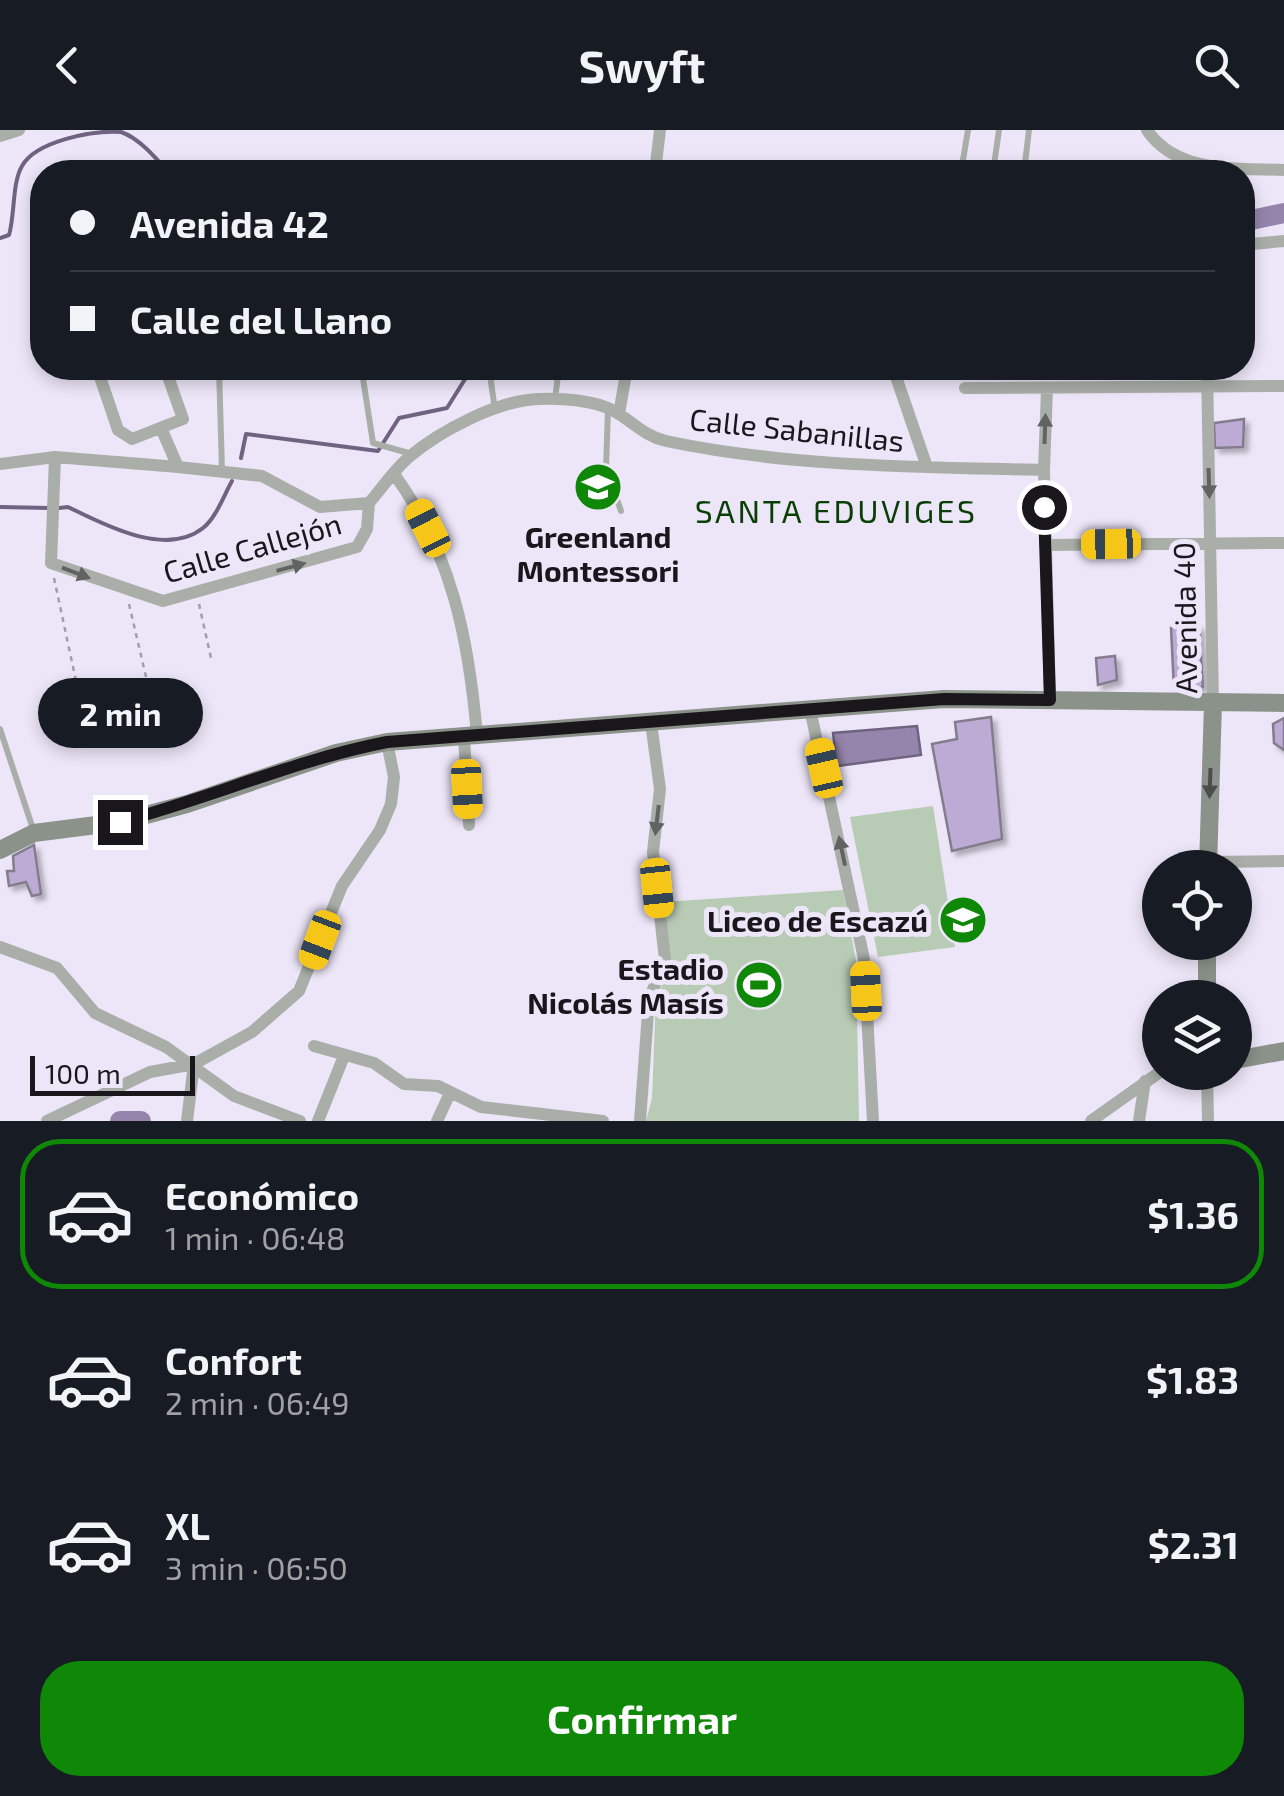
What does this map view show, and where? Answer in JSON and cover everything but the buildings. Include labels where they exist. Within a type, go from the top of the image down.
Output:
[{"type":"main road","points":[[0,850],[34,833],[136,818],[278,770],[387,742],[944,699],[1284,703]]},
{"type":"main road","name":"Avenida 40","points":[[1208,850],[1213,703]]},
{"type":"main road","points":[[1252,1057],[1284,1051]]},
{"type":"street","points":[[0,136],[18,130]]},
{"type":"street","points":[[656,160],[660,130]]},
{"type":"street","points":[[1148,130],[1174,156],[1185,160]]},
{"type":"street","points":[[1255,168],[1284,170]]},
{"type":"street","points":[[1255,244],[1284,241]]},
{"type":"street","points":[[102,380],[124,436],[132,439],[183,419],[169,380]]},
{"type":"street","points":[[614,411],[623,380]]},
{"type":"street","points":[[898,380],[927,467]]},
{"type":"street","points":[[1089,380],[1089,386]]},
{"type":"street","name":"Avenida 40","points":[[1207,380],[1213,703]]},
{"type":"street","points":[[965,388],[1284,386]]},
{"type":"street","points":[[1047,389],[1044,470],[1050,700]]},
{"type":"street","name":"Calle Sabanillas","points":[[369,503],[413,455],[495,411],[537,399],[614,411],[636,429],[662,440],[755,455],[927,467],[1044,470]]},
{"type":"street","points":[[161,428],[178,466]]},
{"type":"street","points":[[0,464],[55,458],[178,466],[262,476],[320,506],[369,503]]},
{"type":"street","points":[[51,564],[55,458]]},
{"type":"street","points":[[394,474],[415,503],[453,590],[467,645],[469,825]]},
{"type":"street","name":"Calle Callejón","points":[[51,564],[127,593],[163,602],[357,547],[367,529],[369,503]]},
{"type":"street","points":[[1045,545],[1284,543]]},
{"type":"street","points":[[810,709],[864,959],[872,1121]]},
{"type":"street","points":[[640,1121],[648,999],[665,960],[653,852],[660,789],[651,724]]},
{"type":"street","points":[[47,1121],[150,1072],[194,1064],[252,1032],[298,991],[342,886],[380,830],[391,804],[394,778],[387,742]]},
{"type":"street","points":[[1252,863],[1284,861]]},
{"type":"street","points":[[0,947],[57,968],[95,1013],[194,1064],[234,1096],[300,1121]]},
{"type":"street","points":[[314,1046],[374,1063],[404,1084],[438,1086],[503,1112],[603,1121]]},
{"type":"street","points":[[318,1121],[344,1056]]},
{"type":"street","points":[[187,1121],[194,1064]]},
{"type":"street","points":[[1091,1121],[1142,1084]]},
{"type":"street","points":[[1139,1121],[1144,1090]]},
{"type":"street","points":[[1207,1090],[1208,1121]]},
{"type":"street","points":[[437,1121],[450,1093]]},
{"type":"lane","points":[[964,160],[968,130]]},
{"type":"lane","points":[[994,160],[998,130]]},
{"type":"lane","points":[[1025,160],[1029,130]]},
{"type":"lane","points":[[219,380],[222,472]]},
{"type":"lane","points":[[363,380],[372,443],[413,455]]},
{"type":"lane","points":[[491,380],[495,411]]},
{"type":"lane","points":[[555,400],[558,380]]},
{"type":"lane","points":[[614,411],[606,468],[621,512]]},
{"type":"lane","points":[[0,729],[34,833]]},
{"type":"path","points":[[51,564],[82,709]]},
{"type":"path","points":[[196,592],[211,658]]},
{"type":"path","points":[[127,593],[147,681]]},
{"type":"green space","points":[[933,806],[955,947],[878,957],[850,817]]},
{"type":"green space","name":"Estadio Nicolás Masís","points":[[843,890],[856,961],[859,1121],[646,1121],[652,1098],[656,996],[669,973],[664,902]]},
{"type":"shaded area","points":[[917,726],[921,755],[837,766],[833,733]]},
{"type":"waterway","points":[[0,238],[9,235],[22,166],[39,150],[81,135],[121,132],[157,160]]},
{"type":"waterway","points":[[1255,219],[1284,213]]},
{"type":"waterway","points":[[241,458],[246,434],[378,451],[399,418],[447,408],[464,380]]},
{"type":"waterway","points":[[59,508],[68,507],[134,535],[171,540],[188,536],[208,524],[232,481]]},
{"type":"waterway","points":[[0,507],[49,508]]},
{"type":"waterway","points":[[120,1121],[141,1121]]},
{"type":"place","name":"Greenland Montessori","points":[[598,487]]},
{"type":"place","name":"Liceo de Escazú","points":[[963,920]]},
{"type":"place","name":"Estadio Nicolás Masís","points":[[759,985]]},
{"type":"district","name":"SANTA EDUVIGES","points":[[836,510]]},
{"type":"route","points":[[120,822],[187,804],[336,752],[387,742],[944,699],[1050,700],[1044,507]]}]
